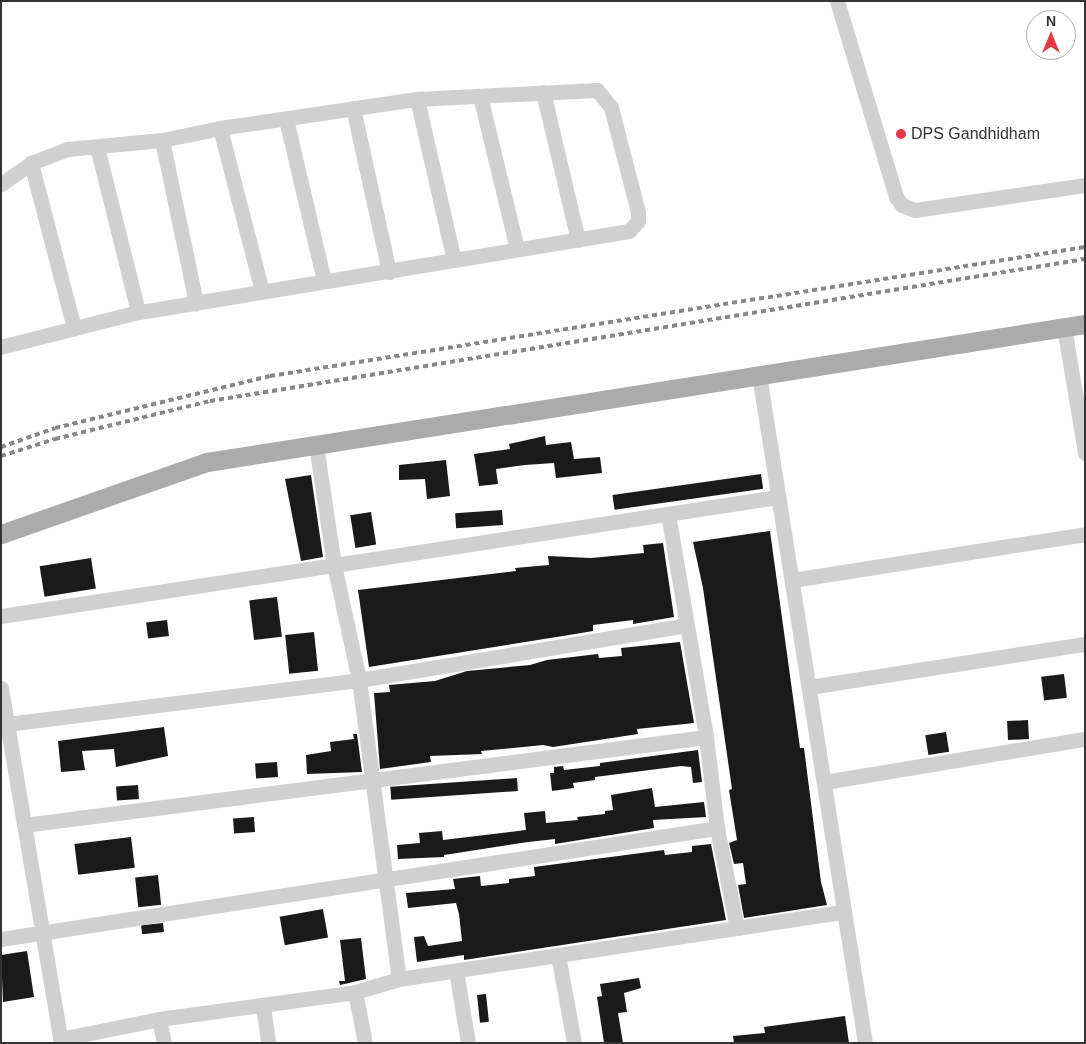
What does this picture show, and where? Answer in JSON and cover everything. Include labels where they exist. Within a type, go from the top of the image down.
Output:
[{"type":"main road","points":[[1,534],[207,462],[1085,324]]},
{"type":"street","points":[[837,1],[896,197],[902,205],[915,210],[1085,186]]},
{"type":"street","points":[[1,184],[31,163],[68,150],[162,140],[220,128],[417,99],[597,90],[611,107],[638,212],[638,221],[629,231],[138,312],[1,347]]},
{"type":"street","points":[[543,92],[578,240]]},
{"type":"street","points":[[480,96],[517,249]]},
{"type":"street","points":[[417,99],[454,260]]},
{"type":"street","points":[[353,108],[389,272]]},
{"type":"street","points":[[286,119],[324,281]]},
{"type":"street","points":[[220,128],[262,292]]},
{"type":"street","points":[[162,140],[196,303]]},
{"type":"street","points":[[97,146],[138,312]]},
{"type":"street","points":[[31,163],[74,328]]},
{"type":"street","points":[[1064,327],[1085,452]]},
{"type":"street","points":[[759,374],[865,1043]]},
{"type":"street","points":[[316,445],[334,565],[360,680],[375,778],[385,880],[399,979]]},
{"type":"street","points":[[1,616],[778,497]]},
{"type":"street","points":[[668,514],[706,737],[717,828],[737,928]]},
{"type":"street","points":[[792,580],[1085,534]]},
{"type":"street","points":[[7,724],[360,680],[686,625]]},
{"type":"street","points":[[808,686],[1085,644]]},
{"type":"street","points":[[1,688],[61,1041],[159,1019],[356,992],[399,979],[844,912]]},
{"type":"street","points":[[24,825],[375,778],[706,737]]},
{"type":"street","points":[[824,782],[1085,739]]},
{"type":"street","points":[[1,938],[717,828]]},
{"type":"street","points":[[558,955],[574,1043]]},
{"type":"street","points":[[456,971],[468,1043]]},
{"type":"street","points":[[356,992],[365,1043]]},
{"type":"street","points":[[263,1006],[268,1043]]},
{"type":"street","points":[[159,1019],[164,1043]]},
{"type":"building","points":[[545,436],[546,445],[571,442],[574,459],[600,457],[602,473],[556,478],[554,463],[525,465],[496,469],[498,484],[479,486],[474,454],[510,449],[509,444]]},
{"type":"building","points":[[446,460],[450,496],[427,499],[425,479],[399,480],[399,465]]},
{"type":"building","points":[[761,474],[763,489],[615,510],[612,495]]},
{"type":"building","points":[[311,475],[323,557],[301,561],[285,479]]},
{"type":"building","points":[[502,510],[503,525],[456,528],[455,513]]},
{"type":"building","points":[[371,512],[376,545],[355,548],[350,515]]},
{"type":"building","points":[[770,531],[800,748],[804,748],[821,882],[827,905],[744,918],[738,885],[746,884],[743,863],[734,864],[729,843],[737,840],[729,790],[732,789],[703,588],[693,542]]},
{"type":"building","points":[[663,543],[674,617],[633,624],[633,620],[593,625],[593,631],[369,667],[358,590],[516,571],[515,568],[549,565],[548,556],[591,558],[644,553],[643,545]]},
{"type":"building","points":[[91,558],[96,589],[44,597],[40,566]]},
{"type":"building","points":[[277,597],[282,637],[254,640],[249,600]]},
{"type":"building","points":[[167,620],[169,636],[148,638],[146,623]]},
{"type":"building","points":[[314,632],[318,671],[289,674],[285,635]]},
{"type":"building","points":[[680,642],[694,723],[637,729],[638,734],[553,747],[543,745],[481,751],[482,754],[430,756],[431,762],[380,769],[374,693],[390,692],[389,685],[435,681],[467,671],[530,665],[547,660],[598,654],[599,658],[622,656],[621,648]]},
{"type":"building","points":[[1064,674],[1067,698],[1044,701],[1041,677]]},
{"type":"building","points":[[1028,720],[1029,739],[1008,740],[1007,721]]},
{"type":"building","points":[[164,727],[168,756],[116,767],[114,749],[82,751],[85,770],[61,772],[58,741]]},
{"type":"building","points":[[946,732],[949,752],[928,755],[925,735]]},
{"type":"building","points":[[353,734],[357,734],[362,772],[307,774],[306,755],[331,751],[330,742],[354,739]]},
{"type":"building","points":[[698,750],[702,782],[693,783],[691,767],[681,766],[595,777],[595,780],[573,783],[574,788],[552,791],[550,773],[554,773],[554,767],[563,766],[564,770],[600,766],[600,763]]},
{"type":"building","points":[[277,762],[278,777],[256,778],[255,764]]},
{"type":"building","points":[[517,778],[518,791],[391,800],[390,787]]},
{"type":"building","points":[[138,785],[139,799],[117,801],[116,787]]},
{"type":"building","points":[[652,788],[655,807],[704,802],[706,817],[653,820],[654,828],[555,844],[555,839],[444,855],[444,857],[398,859],[397,845],[420,843],[419,833],[442,831],[443,840],[526,830],[524,813],[545,811],[546,823],[578,820],[577,817],[605,814],[605,811],[613,810],[611,795]]},
{"type":"building","points":[[254,817],[255,832],[234,833],[233,818]]},
{"type":"building","points":[[131,837],[135,868],[78,875],[74,844]]},
{"type":"building","points":[[711,844],[726,920],[464,960],[464,955],[417,962],[414,937],[424,936],[428,946],[462,941],[459,914],[456,903],[408,908],[406,893],[455,889],[453,879],[480,876],[481,886],[509,883],[509,879],[535,876],[534,867],[664,850],[665,855],[692,852],[692,846]]},
{"type":"building","points":[[158,875],[161,905],[138,907],[135,877]]},
{"type":"building","points":[[323,909],[328,938],[285,945],[280,917]]},
{"type":"building","points":[[163,923],[164,932],[142,934],[141,925]]},
{"type":"building","points":[[361,938],[366,979],[340,985],[339,981],[345,981],[340,940]]},
{"type":"building","points":[[27,951],[34,997],[3,1002],[1,955]]},
{"type":"building","points":[[639,978],[641,988],[624,993],[627,1012],[618,1013],[623,1043],[604,1043],[597,997],[602,996],[600,984]]},
{"type":"building","points":[[486,994],[489,1022],[480,1023],[477,995]]},
{"type":"building","points":[[845,1016],[849,1043],[734,1043],[733,1036],[765,1033],[764,1027]]},
{"type":"railway","points":[[1,447],[55,428],[270,376],[1085,247]]},
{"type":"railway","points":[[1,456],[55,439],[210,401],[1085,259]]},
{"type":"place","name":"DPS Gandhidham","points":[[901,134]]}]
